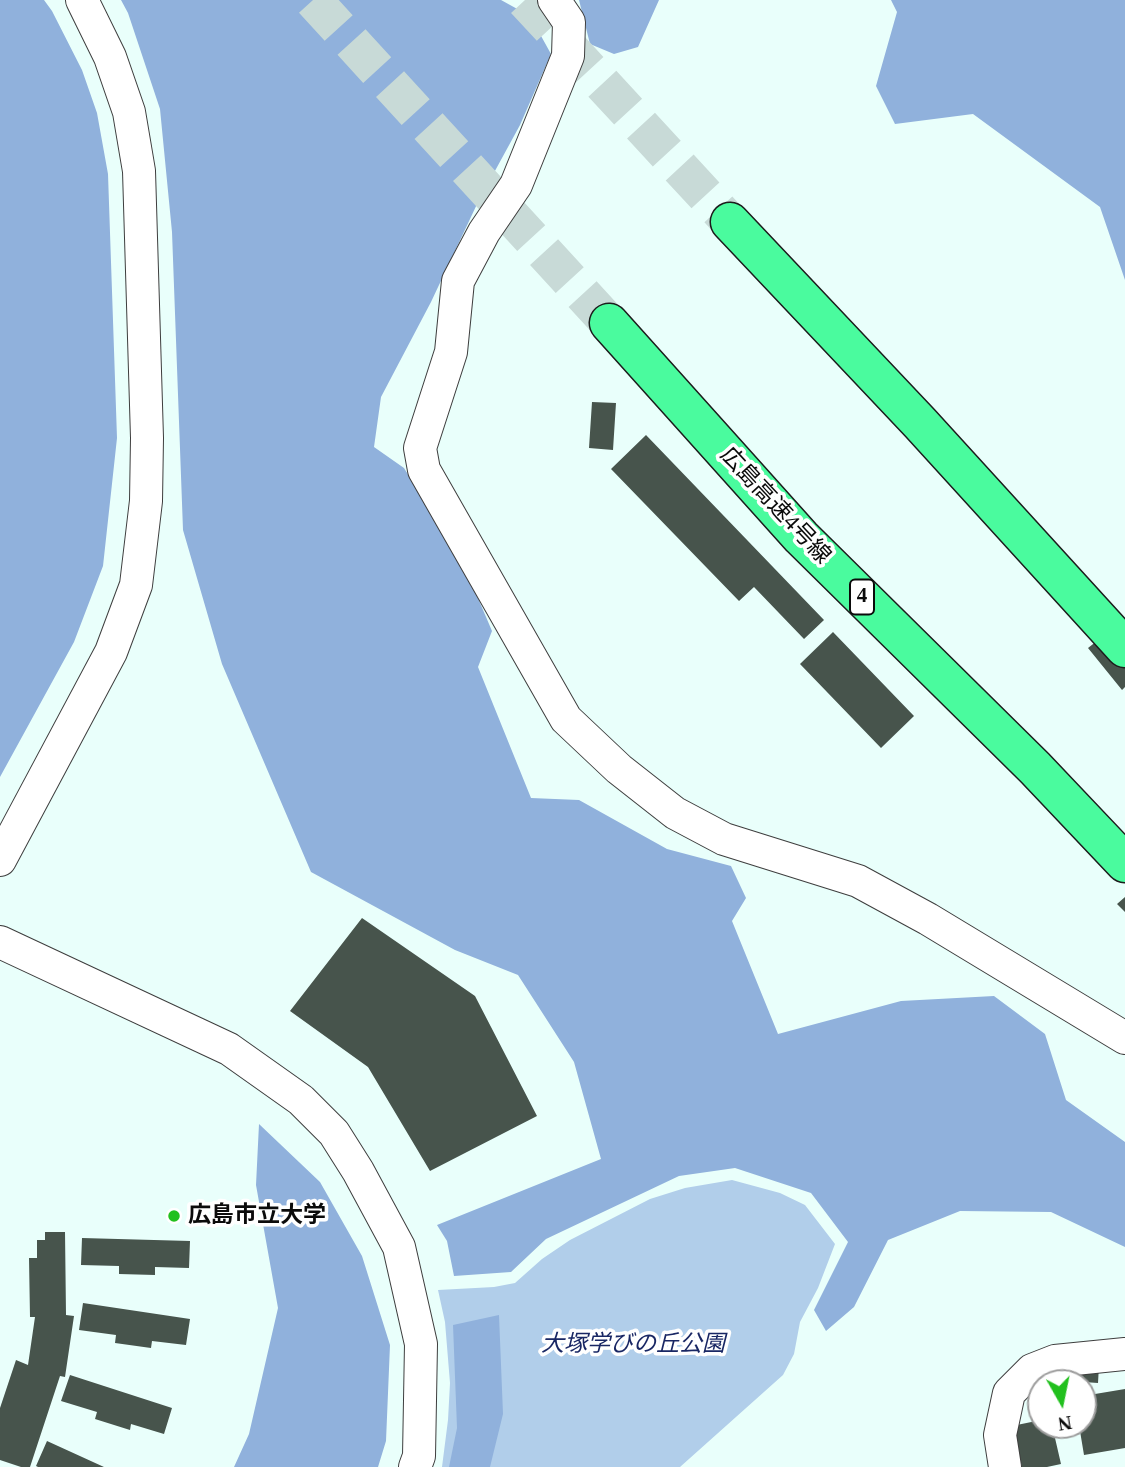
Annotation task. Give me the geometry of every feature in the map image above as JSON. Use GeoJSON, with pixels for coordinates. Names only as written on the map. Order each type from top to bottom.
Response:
{"type":"FeatureCollection","features":[{"type":"Feature","properties":{"kind":"highway"},"geometry":{"type":"LineString","coordinates":[[730,222],[920,423],[1125,648]]}},
{"type":"Feature","properties":{"kind":"highway","name":"広島高速4号線"},"geometry":{"type":"LineString","coordinates":[[608,323],[801,537],[1035,768],[1125,863]]}},
{"type":"Feature","properties":{"kind":"street"},"geometry":{"type":"LineString","coordinates":[[0,860],[111,652],[136,584],[146,500],[147,438],[139,171],[129,112],[110,57],[82,0]]}},
{"type":"Feature","properties":{"kind":"street"},"geometry":{"type":"LineString","coordinates":[[554,0],[569,22],[568,56],[516,185],[484,232],[458,281],[451,352],[420,448],[424,470],[566,719],[619,769],[675,813],[724,839],[858,881],[928,919],[1125,1038]]}},
{"type":"Feature","properties":{"kind":"street"},"geometry":{"type":"LineString","coordinates":[[0,942],[229,1049],[301,1100],[334,1133],[399,1247],[421,1344],[419,1456],[415,1467]]}},
{"type":"Feature","properties":{"kind":"street"},"geometry":{"type":"LineString","coordinates":[[1005,1467],[1000,1435],[1009,1393],[1032,1370],[1055,1361],[1125,1354]]}},
{"type":"Feature","properties":{"kind":"green space","name":"大塚学びの丘公園"},"geometry":{"type":"Polygon","coordinates":[[[732,1180],[780,1193],[805,1205],[835,1244],[818,1288],[800,1322],[794,1354],[783,1375],[680,1467],[442,1467],[450,1383],[445,1322],[438,1290],[515,1283],[542,1259],[570,1240],[650,1199],[685,1188],[732,1180]]]}},
{"type":"Feature","properties":{"kind":"shaded area"},"geometry":{"type":"Polygon","coordinates":[[[0,0],[44,0],[82,70],[97,113],[108,174],[117,438],[103,566],[74,642],[0,777],[0,0]]]}},
{"type":"Feature","properties":{"kind":"shaded area"},"geometry":{"type":"Polygon","coordinates":[[[121,0],[501,0],[530,16],[551,54],[520,125],[478,202],[431,302],[381,397],[374,447],[404,468],[463,563],[492,631],[478,667],[531,798],[579,800],[667,849],[731,866],[746,898],[732,921],[778,1034],[901,1001],[994,996],[1045,1034],[1066,1100],[1125,1142],[1125,1247],[1051,1212],[960,1211],[888,1240],[854,1307],[826,1331],[814,1310],[848,1242],[811,1193],[735,1168],[679,1176],[546,1239],[511,1272],[454,1276],[447,1241],[437,1225],[601,1159],[574,1062],[518,975],[455,950],[311,872],[222,664],[183,530],[172,232],[160,109],[128,13],[121,0]]]}},
{"type":"Feature","properties":{"kind":"shaded area"},"geometry":{"type":"Polygon","coordinates":[[[579,0],[659,0],[638,47],[614,54],[590,44],[579,0]]]}},
{"type":"Feature","properties":{"kind":"shaded area"},"geometry":{"type":"Polygon","coordinates":[[[891,0],[1125,0],[1125,280],[1100,207],[973,114],[895,124],[876,86],[897,12],[891,0]]]}},
{"type":"Feature","properties":{"kind":"shaded area"},"geometry":{"type":"Polygon","coordinates":[[[259,1124],[320,1182],[362,1256],[390,1345],[386,1441],[378,1467],[234,1467],[249,1434],[278,1308],[256,1185],[259,1124]]]}},
{"type":"Feature","properties":{"kind":"shaded area"},"geometry":{"type":"Polygon","coordinates":[[[499,1315],[503,1414],[490,1467],[449,1467],[457,1428],[453,1325],[499,1315]]]}},
{"type":"Feature","properties":{"kind":"building"},"geometry":{"type":"Polygon","coordinates":[[[592,402],[616,403],[613,450],[589,448],[592,402]]]}},
{"type":"Feature","properties":{"kind":"building"},"geometry":{"type":"Polygon","coordinates":[[[646,435],[824,620],[804,639],[754,587],[739,601],[611,469],[646,435]]]}},
{"type":"Feature","properties":{"kind":"building"},"geometry":{"type":"Polygon","coordinates":[[[1125,619],[1125,687],[1122,690],[1088,648],[1125,619]]]}},
{"type":"Feature","properties":{"kind":"building"},"geometry":{"type":"Polygon","coordinates":[[[833,632],[914,716],[881,748],[800,664],[833,632]]]}},
{"type":"Feature","properties":{"kind":"building"},"geometry":{"type":"Polygon","coordinates":[[[1125,897],[1125,912],[1117,904],[1125,897]]]}},
{"type":"Feature","properties":{"kind":"building"},"geometry":{"type":"Polygon","coordinates":[[[362,918],[475,996],[537,1116],[430,1171],[368,1067],[290,1011],[362,918]]]}},
{"type":"Feature","properties":{"kind":"building"},"geometry":{"type":"Polygon","coordinates":[[[45,1232],[65,1232],[66,1315],[74,1316],[65,1377],[60,1376],[30,1467],[21,1467],[0,1460],[0,1408],[16,1360],[28,1365],[35,1317],[30,1317],[29,1258],[37,1258],[37,1240],[45,1240],[45,1232]]]}},
{"type":"Feature","properties":{"kind":"building"},"geometry":{"type":"Polygon","coordinates":[[[82,1238],[190,1241],[189,1268],[155,1267],[155,1275],[119,1274],[119,1266],[81,1265],[82,1238]]]}},
{"type":"Feature","properties":{"kind":"building"},"geometry":{"type":"Polygon","coordinates":[[[83,1303],[190,1319],[186,1345],[152,1341],[151,1348],[115,1343],[116,1335],[79,1330],[83,1303]]]}},
{"type":"Feature","properties":{"kind":"building"},"geometry":{"type":"Polygon","coordinates":[[[1070,1363],[1099,1365],[1098,1383],[1097,1369],[1070,1369],[1070,1363]]]}},
{"type":"Feature","properties":{"kind":"building"},"geometry":{"type":"Polygon","coordinates":[[[70,1375],[172,1408],[164,1434],[131,1424],[130,1430],[95,1419],[97,1412],[61,1401],[70,1375]]]}},
{"type":"Feature","properties":{"kind":"building"},"geometry":{"type":"Polygon","coordinates":[[[1125,1389],[1125,1448],[1084,1455],[1081,1439],[1097,1439],[1097,1394],[1125,1389]]]}},
{"type":"Feature","properties":{"kind":"building"},"geometry":{"type":"Polygon","coordinates":[[[1027,1423],[1027,1439],[1055,1439],[1061,1464],[1022,1467],[1012,1426],[1027,1423]]]}},
{"type":"Feature","properties":{"kind":"building"},"geometry":{"type":"Polygon","coordinates":[[[47,1441],[104,1467],[38,1467],[36,1466],[47,1441]]]}},
{"type":"Feature","properties":{"kind":"tunnel"},"geometry":{"type":"LineString","coordinates":[[313,0],[609,323]]}},
{"type":"Feature","properties":{"kind":"tunnel"},"geometry":{"type":"LineString","coordinates":[[525,0],[730,222]]}},
{"type":"Feature","properties":{"kind":"place","name":"広島市立大学"},"geometry":{"type":"Point","coordinates":[174,1216]}}]}
